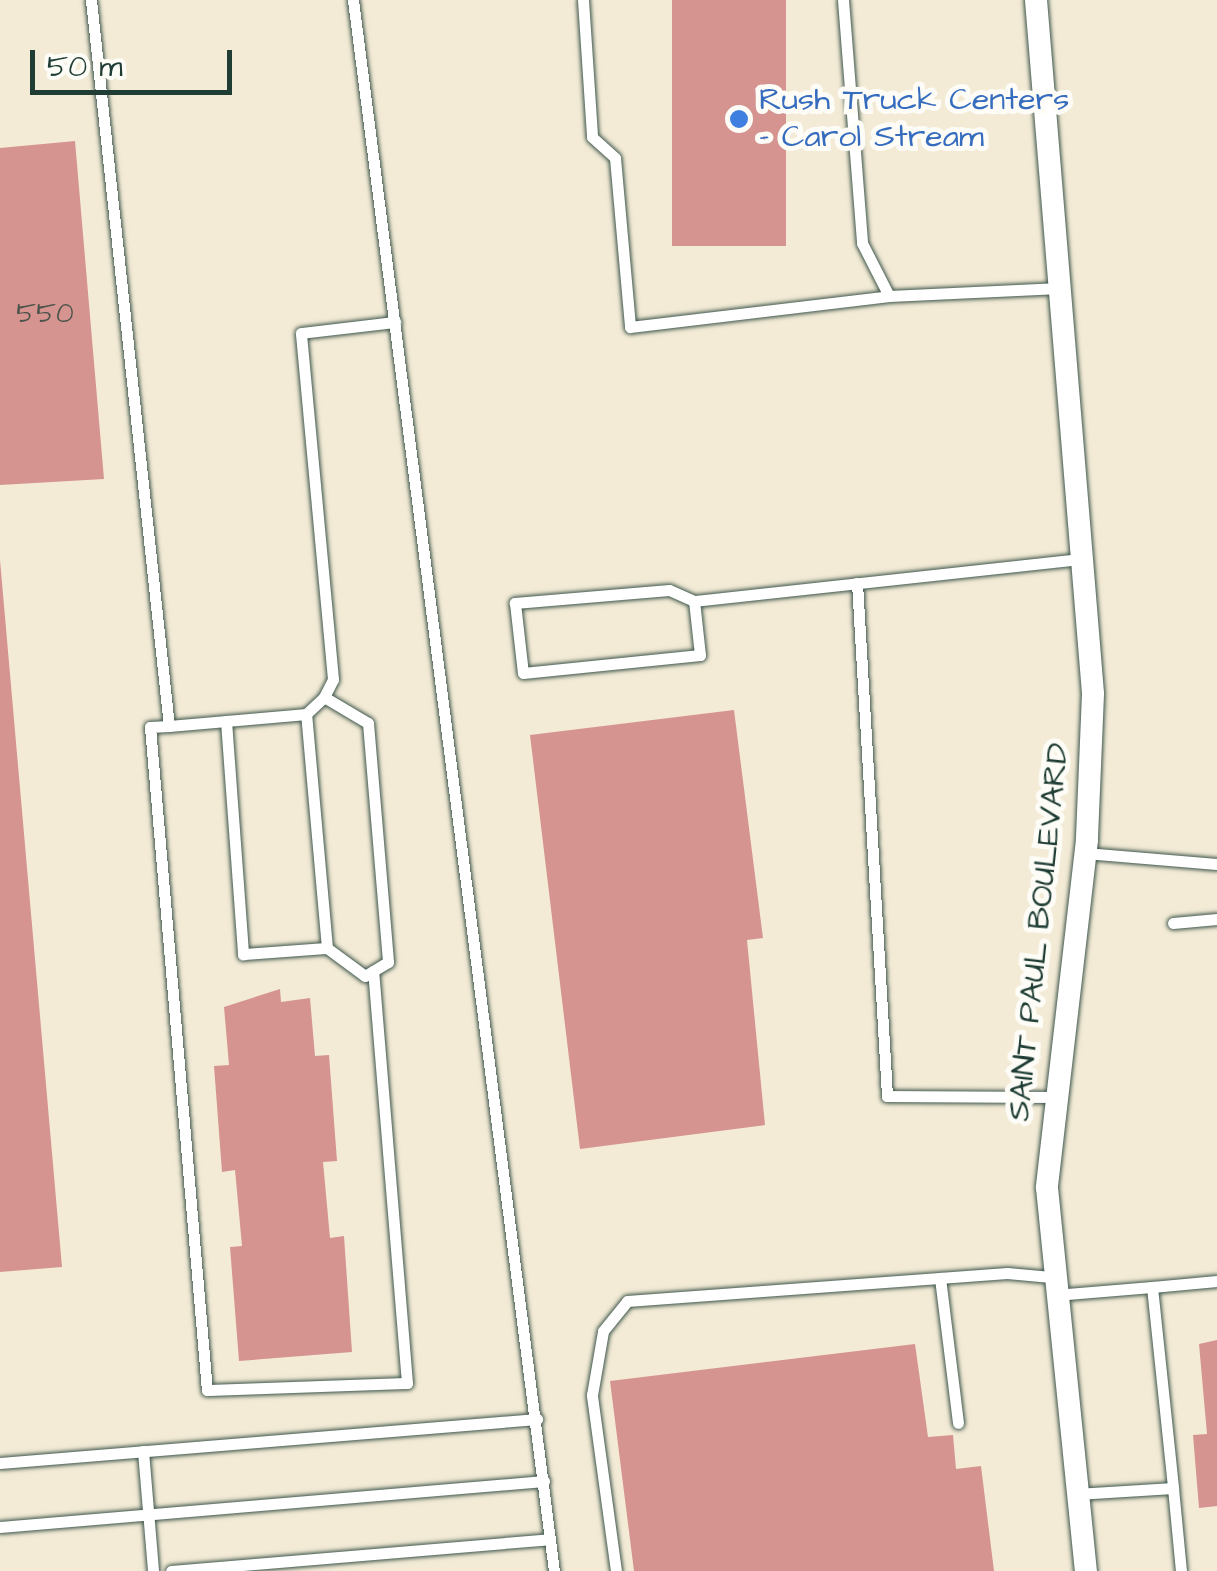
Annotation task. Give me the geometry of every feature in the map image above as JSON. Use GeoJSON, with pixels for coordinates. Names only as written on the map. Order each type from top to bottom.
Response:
{"type":"FeatureCollection","features":[{"type":"Feature","properties":{"kind":"street","name":"SAINT PAUL BOULEVARD"},"geometry":{"type":"LineString","coordinates":[[1036,0],[1093,694],[1085,853],[1051,1098],[1052,1286],[1086,1571]]}},
{"type":"Feature","properties":{"kind":"lane"},"geometry":{"type":"LineString","coordinates":[[91,0],[168,726]]}},
{"type":"Feature","properties":{"kind":"lane"},"geometry":{"type":"LineString","coordinates":[[353,0],[554,1571]]}},
{"type":"Feature","properties":{"kind":"lane"},"geometry":{"type":"LineString","coordinates":[[582,0],[592,137],[614,158],[630,327],[889,296],[1060,288]]}},
{"type":"Feature","properties":{"kind":"lane"},"geometry":{"type":"LineString","coordinates":[[843,0],[862,243],[889,296]]}},
{"type":"Feature","properties":{"kind":"lane"},"geometry":{"type":"LineString","coordinates":[[373,971],[407,1383],[207,1390],[150,727],[306,714],[324,697],[333,679],[301,332],[395,322]]}},
{"type":"Feature","properties":{"kind":"lane"},"geometry":{"type":"LineString","coordinates":[[694,602],[700,655],[523,674],[514,603],[668,590],[694,602],[1084,558]]}},
{"type":"Feature","properties":{"kind":"lane"},"geometry":{"type":"LineString","coordinates":[[858,584],[887,1096],[1051,1098]]}},
{"type":"Feature","properties":{"kind":"lane"},"geometry":{"type":"LineString","coordinates":[[306,714],[327,948],[345,969],[373,971],[388,962],[368,722],[324,697]]}},
{"type":"Feature","properties":{"kind":"lane"},"geometry":{"type":"LineString","coordinates":[[226,721],[243,954],[327,948]]}},
{"type":"Feature","properties":{"kind":"lane"},"geometry":{"type":"LineString","coordinates":[[1085,853],[1217,864]]}},
{"type":"Feature","properties":{"kind":"lane"},"geometry":{"type":"LineString","coordinates":[[1174,923],[1217,919]]}},
{"type":"Feature","properties":{"kind":"lane"},"geometry":{"type":"LineString","coordinates":[[940,1278],[958,1423]]}},
{"type":"Feature","properties":{"kind":"lane"},"geometry":{"type":"LineString","coordinates":[[616,1571],[592,1395],[603,1331],[627,1301],[940,1278],[1052,1286],[1152,1287],[1217,1281]]}},
{"type":"Feature","properties":{"kind":"lane"},"geometry":{"type":"LineString","coordinates":[[1152,1287],[1181,1571]]}},
{"type":"Feature","properties":{"kind":"lane"},"geometry":{"type":"LineString","coordinates":[[0,1463],[537,1419]]}},
{"type":"Feature","properties":{"kind":"lane"},"geometry":{"type":"LineString","coordinates":[[144,1452],[154,1571]]}},
{"type":"Feature","properties":{"kind":"lane"},"geometry":{"type":"LineString","coordinates":[[0,1527],[544,1481]]}},
{"type":"Feature","properties":{"kind":"lane"},"geometry":{"type":"LineString","coordinates":[[1076,1494],[1172,1488]]}},
{"type":"Feature","properties":{"kind":"lane"},"geometry":{"type":"LineString","coordinates":[[171,1571],[550,1539]]}},
{"type":"Feature","properties":{"kind":"building","name":"Rush Truck Centers – Carol Stream"},"geometry":{"type":"Polygon","coordinates":[[[672,0],[786,0],[786,246],[672,246],[672,0]]]}},
{"type":"Feature","properties":{"kind":"building"},"geometry":{"type":"Polygon","coordinates":[[[75,141],[104,479],[0,485],[0,148],[75,141]]]}},
{"type":"Feature","properties":{"kind":"building"},"geometry":{"type":"Polygon","coordinates":[[[0,560],[62,1267],[0,1272],[0,560]]]}},
{"type":"Feature","properties":{"kind":"building"},"geometry":{"type":"Polygon","coordinates":[[[734,710],[763,938],[747,940],[765,1125],[580,1149],[530,735],[734,710]]]}},
{"type":"Feature","properties":{"kind":"building"},"geometry":{"type":"Polygon","coordinates":[[[280,989],[281,1002],[310,998],[315,1056],[329,1055],[337,1161],[323,1162],[330,1238],[344,1236],[352,1352],[239,1361],[230,1247],[242,1246],[235,1170],[222,1172],[214,1066],[229,1065],[224,1007],[280,989]]]}},
{"type":"Feature","properties":{"kind":"building"},"geometry":{"type":"Polygon","coordinates":[[[1217,1340],[1217,1506],[1199,1508],[1193,1435],[1207,1434],[1199,1344],[1217,1340]]]}},
{"type":"Feature","properties":{"kind":"building"},"geometry":{"type":"Polygon","coordinates":[[[915,1344],[928,1437],[953,1435],[956,1469],[981,1466],[994,1571],[634,1571],[610,1381],[915,1344]]]}},
{"type":"Feature","properties":{"kind":"place","name":"Rush Truck Centers – Carol Stream"},"geometry":{"type":"Point","coordinates":[739,119]}}]}
